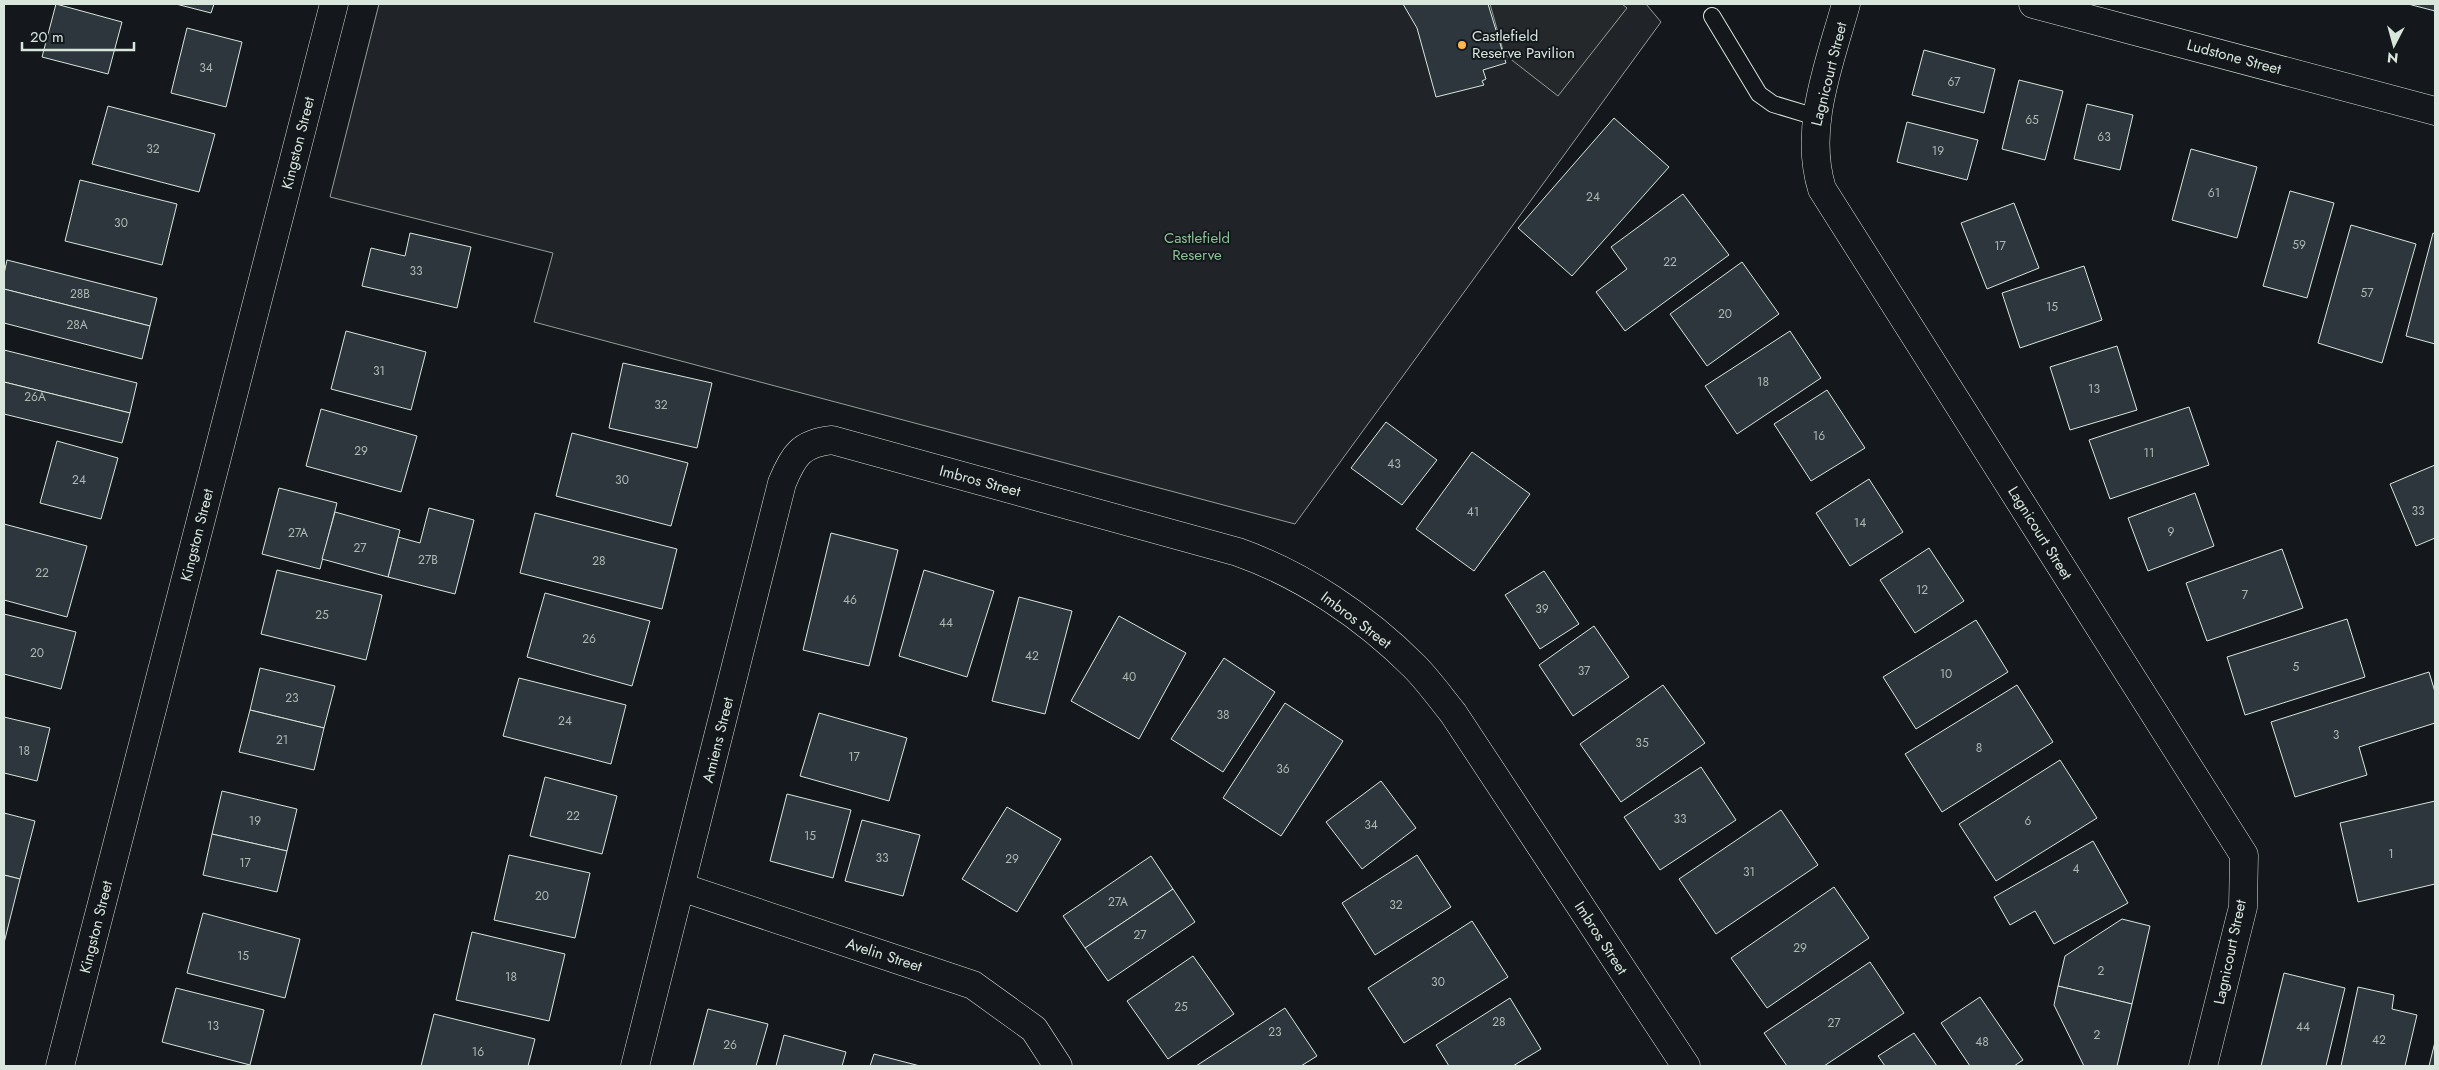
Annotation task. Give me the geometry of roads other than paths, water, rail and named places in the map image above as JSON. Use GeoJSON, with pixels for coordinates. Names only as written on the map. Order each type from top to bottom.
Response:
{"type":"FeatureCollection","features":[{"type":"Feature","properties":{"kind":"street","name":"Kingston Street"},"geometry":{"type":"LineString","coordinates":[[60,1066],[334,4]]}},
{"type":"Feature","properties":{"kind":"street","name":"Lagnicourt Street"},"geometry":{"type":"LineString","coordinates":[[1846,4],[1816,117],[1814,141],[1818,177],[1829,200],[2244,855],[2243,907],[2204,1066]]}},
{"type":"Feature","properties":{"kind":"street","name":"Ludstone Street"},"geometry":{"type":"LineString","coordinates":[[2033,4],[2435,111]]}},
{"type":"Feature","properties":{"kind":"street","name":"Amiens Street"},"geometry":{"type":"LineString","coordinates":[[635,1066],[782,483],[790,462],[803,448],[819,441],[832,440]]}},
{"type":"Feature","properties":{"kind":"street","name":"Imbros Street"},"geometry":{"type":"LineString","coordinates":[[832,440],[1238,552],[1267,562],[1305,582],[1370,628],[1414,666],[1453,713],[1686,1066]]}},
{"type":"Feature","properties":{"kind":"street","name":"Avelin Street"},"geometry":{"type":"LineString","coordinates":[[681,887],[973,985],[1034,1029],[1058,1066]]}},
{"type":"Feature","properties":{"kind":"lane"},"geometry":{"type":"LineString","coordinates":[[1712,16],[1759,94],[1773,104],[1816,117]]}},
{"type":"Feature","properties":{"kind":"place","name":"Castlefield Reserve Pavilion"},"geometry":{"type":"Point","coordinates":[1462,45]}},
{"type":"Feature","properties":{"kind":"park label","name":"Castlefield Reserve"},"geometry":{"type":"Point","coordinates":[1197,246]}}]}
